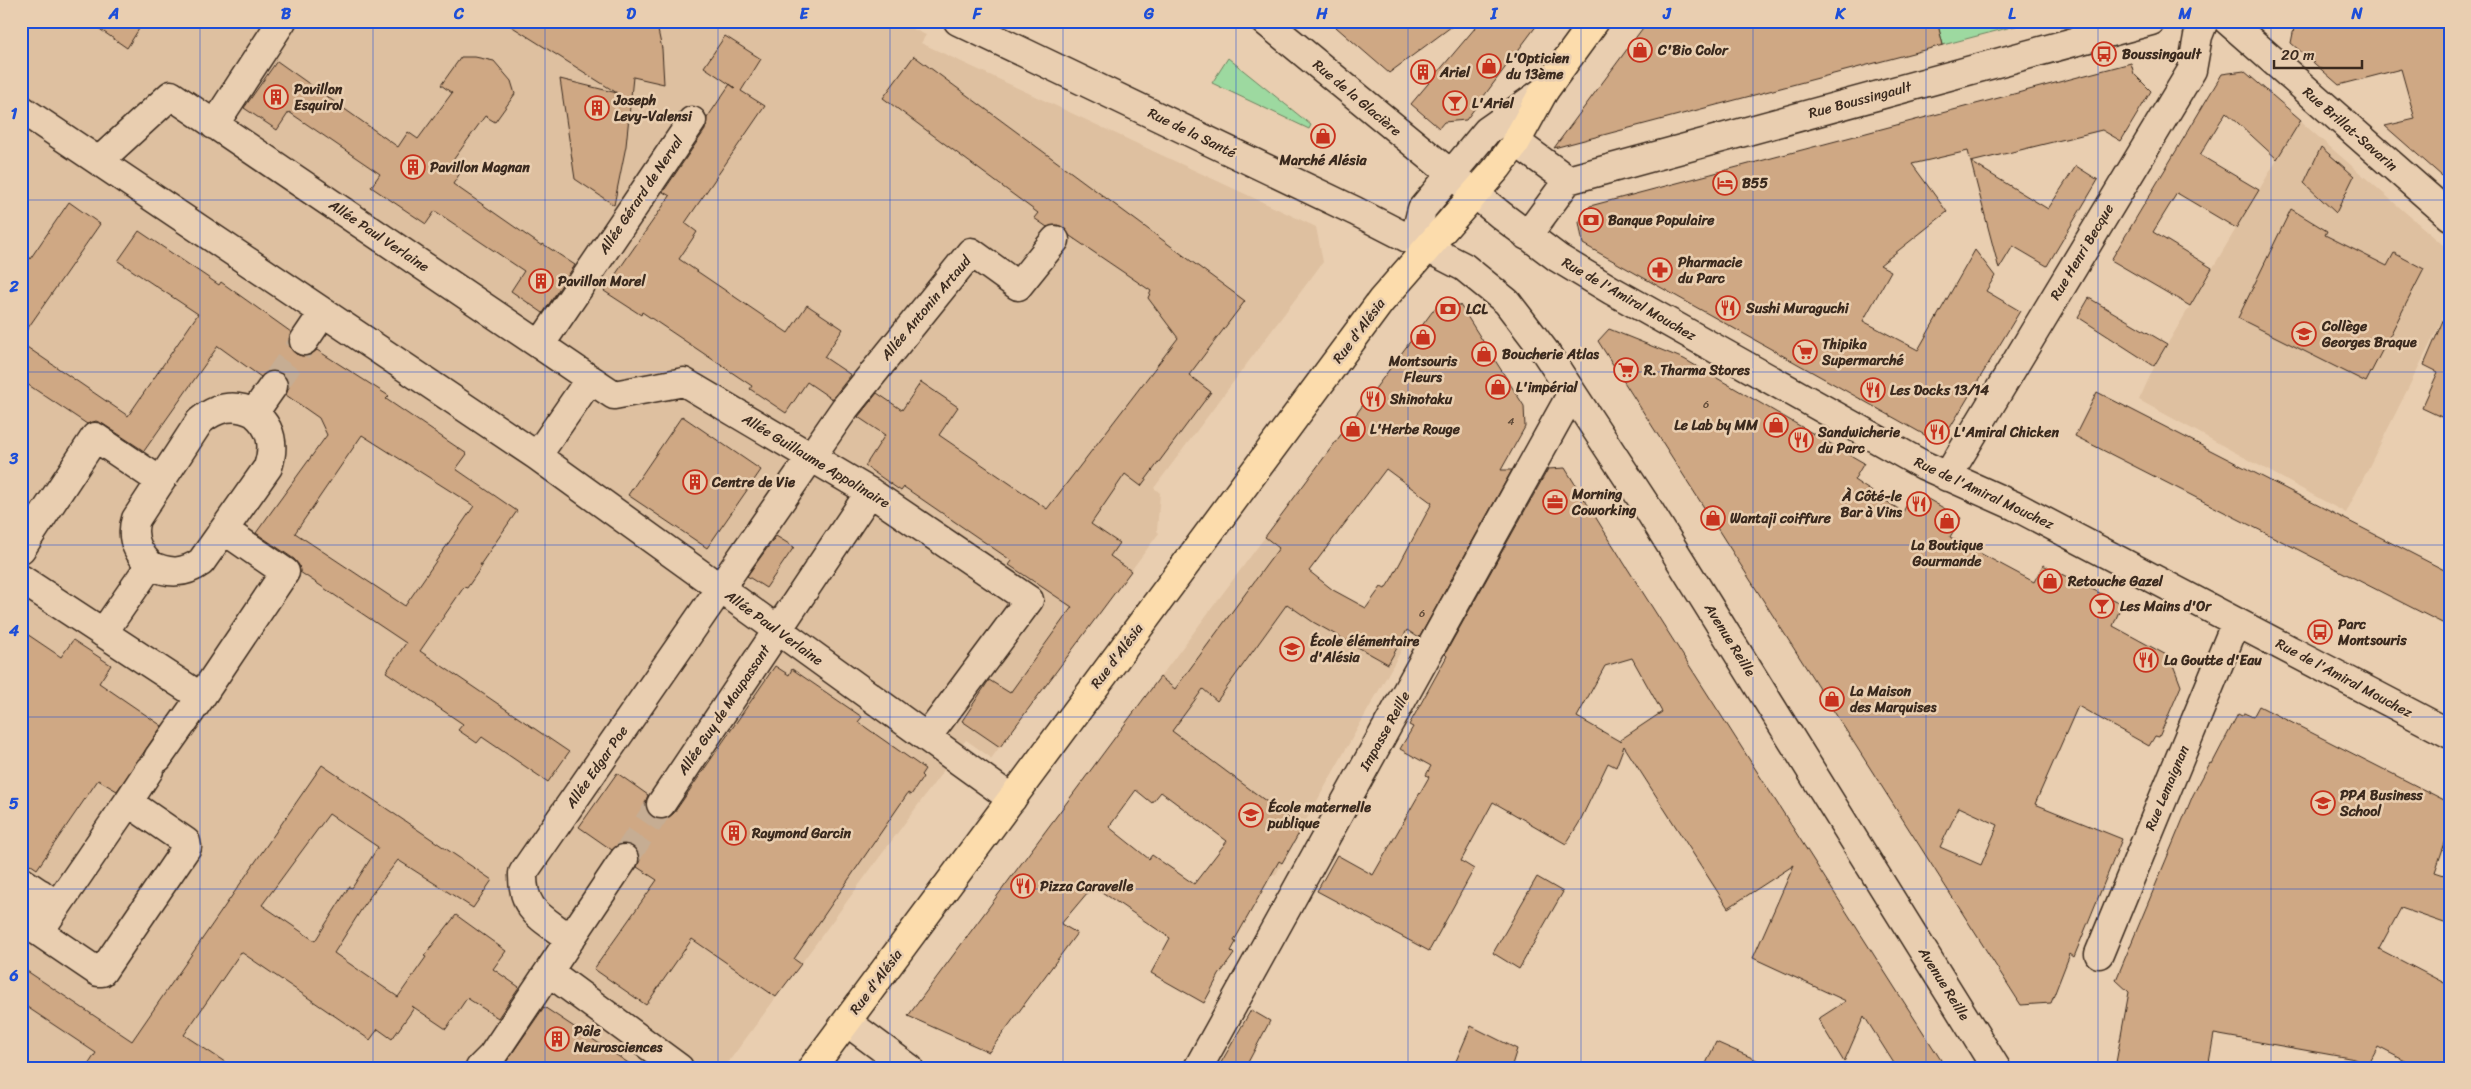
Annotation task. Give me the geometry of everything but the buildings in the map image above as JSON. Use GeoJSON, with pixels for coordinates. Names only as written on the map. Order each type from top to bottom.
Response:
{"type":"FeatureCollection","features":[{"type":"Feature","properties":{"kind":"main road","name":"Rue d'Alésia"},"geometry":{"type":"LineString","coordinates":[[812,1068],[1380,301],[1498,167],[1516,142],[1544,91],[1595,21]]}},
{"type":"Feature","properties":{"kind":"street"},"geometry":{"type":"LineString","coordinates":[[214,125],[282,21]]}},
{"type":"Feature","properties":{"kind":"street","name":"Rue de la Santé"},"geometry":{"type":"LineString","coordinates":[[958,21],[1346,207],[1426,248]]}},
{"type":"Feature","properties":{"kind":"street","name":"Rue de la Glacière"},"geometry":{"type":"LineString","coordinates":[[1265,21],[1474,193]]}},
{"type":"Feature","properties":{"kind":"street","name":"Rue Boussingault"},"geometry":{"type":"LineString","coordinates":[[1568,180],[2151,21]]}},
{"type":"Feature","properties":{"kind":"street","name":"Rue Henri Becque"},"geometry":{"type":"LineString","coordinates":[[1947,477],[2192,70],[2198,36],[2204,21]]}},
{"type":"Feature","properties":{"kind":"street","name":"Rue Brillat-Savarin"},"geometry":{"type":"LineString","coordinates":[[2228,21],[2450,216]]}},
{"type":"Feature","properties":{"kind":"street"},"geometry":{"type":"LineString","coordinates":[[1426,248],[1417,229],[1422,209],[1449,174],[1487,131],[1544,91]]}},
{"type":"Feature","properties":{"kind":"street","name":"Allée Paul Verlaine"},"geometry":{"type":"LineString","coordinates":[[99,160],[171,95],[590,379]]}},
{"type":"Feature","properties":{"kind":"street","name":"Allée Paul Verlaine"},"geometry":{"type":"LineString","coordinates":[[21,109],[536,456],[1012,799]]}},
{"type":"Feature","properties":{"kind":"street","name":"Allée Gérard de Nerval"},"geometry":{"type":"LineString","coordinates":[[540,345],[692,121]]}},
{"type":"Feature","properties":{"kind":"street"},"geometry":{"type":"LineString","coordinates":[[1516,142],[1568,180],[1527,236]]}},
{"type":"Feature","properties":{"kind":"street","name":"Rue de l'Amiral Mouchez"},"geometry":{"type":"LineString","coordinates":[[1474,193],[1527,236],[1558,258],[1611,290],[1947,477],[2015,506],[2450,734]]}},
{"type":"Feature","properties":{"kind":"street","name":"Allée Antonin Artaud"},"geometry":{"type":"LineString","coordinates":[[812,456],[873,372],[971,252],[1018,286],[1055,240]]}},
{"type":"Feature","properties":{"kind":"street","name":"Avenue Reille"},"geometry":{"type":"LineString","coordinates":[[1426,248],[1464,267],[1507,302],[1546,353],[1647,507],[1996,1068]]}},
{"type":"Feature","properties":{"kind":"street"},"geometry":{"type":"LineString","coordinates":[[304,341],[323,313]]}},
{"type":"Feature","properties":{"kind":"street"},"geometry":{"type":"LineString","coordinates":[[536,456],[590,379]]}},
{"type":"Feature","properties":{"kind":"street","name":"Allée Guillaume Appolinaire"},"geometry":{"type":"LineString","coordinates":[[590,379],[614,395],[684,382],[870,492],[1029,600],[927,738]]}},
{"type":"Feature","properties":{"kind":"street"},"geometry":{"type":"LineString","coordinates":[[254,414],[273,386]]}},
{"type":"Feature","properties":{"kind":"street","name":"Impasse Reille"},"geometry":{"type":"LineString","coordinates":[[1198,1068],[1572,393]]}},
{"type":"Feature","properties":{"kind":"street"},"geometry":{"type":"LineString","coordinates":[[229,407],[238,407],[262,420],[271,438],[271,457],[268,467],[201,562],[193,568],[171,572],[150,565],[137,549],[134,525],[136,518],[160,481],[200,421],[209,414],[229,407]]}},
{"type":"Feature","properties":{"kind":"street"},"geometry":{"type":"LineString","coordinates":[[21,549],[95,437],[160,481]]}},
{"type":"Feature","properties":{"kind":"street","name":"Allée Edgar Poe"},"geometry":{"type":"LineString","coordinates":[[570,939],[529,907],[523,890],[523,873],[812,456]]}},
{"type":"Feature","properties":{"kind":"street","name":"Allée Guy de Maupassant"},"geometry":{"type":"LineString","coordinates":[[661,804],[870,492]]}},
{"type":"Feature","properties":{"kind":"street"},"geometry":{"type":"LineString","coordinates":[[21,919],[39,893],[128,802],[285,572],[224,530]]}},
{"type":"Feature","properties":{"kind":"street"},"geometry":{"type":"LineString","coordinates":[[103,633],[150,565]]}},
{"type":"Feature","properties":{"kind":"street"},"geometry":{"type":"LineString","coordinates":[[21,579],[201,697]]}},
{"type":"Feature","properties":{"kind":"street","name":"Rue Lemaignan"},"geometry":{"type":"LineString","coordinates":[[2099,954],[2236,622]]}},
{"type":"Feature","properties":{"kind":"street"},"geometry":{"type":"LineString","coordinates":[[39,893],[39,932],[98,972],[102,972],[187,847],[186,842],[128,802]]}},
{"type":"Feature","properties":{"kind":"street"},"geometry":{"type":"LineString","coordinates":[[480,1068],[492,1056],[624,858]]}},
{"type":"Feature","properties":{"kind":"street"},"geometry":{"type":"LineString","coordinates":[[548,972],[678,1068]]}},
{"type":"Feature","properties":{"kind":"street"},"geometry":{"type":"LineString","coordinates":[[846,1022],[909,1068]]}},
{"type":"Feature","properties":{"kind":"shaded area"},"geometry":{"type":"Polygon","coordinates":[[[21,21],[896,21],[926,35],[921,43],[1316,227],[1323,262],[1154,488],[1160,493],[1157,531],[1159,533],[990,760],[990,757],[966,740],[724,1068],[21,1068],[21,21]]]}},
{"type":"Feature","properties":{"kind":"shaded area","name":"Collège Georges Braque"},"geometry":{"type":"Polygon","coordinates":[[[2300,121],[2450,251],[2450,304],[2346,513],[2139,400],[2155,365],[2300,121]]]}},
{"type":"Feature","properties":{"kind":"shaded area"},"geometry":{"type":"Polygon","coordinates":[[[1265,537],[1332,589],[1411,633],[1275,876],[1105,751],[1265,537]]]}},
{"type":"Feature","properties":{"kind":"green space"},"geometry":{"type":"Polygon","coordinates":[[[1937,21],[2034,21],[1943,45],[1937,21]]]}},
{"type":"Feature","properties":{"kind":"green space"},"geometry":{"type":"Polygon","coordinates":[[[1228,58],[1311,125],[1309,129],[1212,83],[1228,58]]]}},
{"type":"Feature","properties":{"kind":"tunnel"},"geometry":{"type":"LineString","coordinates":[[273,386],[304,341]]}},
{"type":"Feature","properties":{"kind":"tunnel"},"geometry":{"type":"LineString","coordinates":[[624,859],[661,804]]}},
{"type":"Feature","properties":{"kind":"place","name":"C'Bio Color"},"geometry":{"type":"Point","coordinates":[1640,50]}},
{"type":"Feature","properties":{"kind":"place","name":"Boussingault"},"geometry":{"type":"Point","coordinates":[2104,54]}},
{"type":"Feature","properties":{"kind":"place","name":"L'Opticien du 13ème"},"geometry":{"type":"Point","coordinates":[1489,66]}},
{"type":"Feature","properties":{"kind":"place","name":"Ariel"},"geometry":{"type":"Point","coordinates":[1423,72]}},
{"type":"Feature","properties":{"kind":"place","name":"Pavillon Esquirol"},"geometry":{"type":"Point","coordinates":[276,97]}},
{"type":"Feature","properties":{"kind":"place","name":"L'Ariel"},"geometry":{"type":"Point","coordinates":[1455,103]}},
{"type":"Feature","properties":{"kind":"place","name":"Joseph Levy-Valensi"},"geometry":{"type":"Point","coordinates":[597,108]}},
{"type":"Feature","properties":{"kind":"place","name":"Marché Alésia"},"geometry":{"type":"Point","coordinates":[1323,136]}},
{"type":"Feature","properties":{"kind":"place","name":"Pavillon Magnan"},"geometry":{"type":"Point","coordinates":[413,167]}},
{"type":"Feature","properties":{"kind":"place","name":"B55"},"geometry":{"type":"Point","coordinates":[1725,183]}},
{"type":"Feature","properties":{"kind":"place","name":"Banque Populaire"},"geometry":{"type":"Point","coordinates":[1591,220]}},
{"type":"Feature","properties":{"kind":"place","name":"Pharmacie du Parc"},"geometry":{"type":"Point","coordinates":[1660,270]}},
{"type":"Feature","properties":{"kind":"place","name":"Pavillon Morel"},"geometry":{"type":"Point","coordinates":[541,281]}},
{"type":"Feature","properties":{"kind":"place","name":"Sushi Muraguchi"},"geometry":{"type":"Point","coordinates":[1728,308]}},
{"type":"Feature","properties":{"kind":"place","name":"LCL"},"geometry":{"type":"Point","coordinates":[1448,309]}},
{"type":"Feature","properties":{"kind":"place","name":"Collège Georges Braque"},"geometry":{"type":"Point","coordinates":[2304,334]}},
{"type":"Feature","properties":{"kind":"place","name":"Montsouris Fleurs"},"geometry":{"type":"Point","coordinates":[1423,337]}},
{"type":"Feature","properties":{"kind":"place","name":"Thipika Supermarché"},"geometry":{"type":"Point","coordinates":[1805,352]}},
{"type":"Feature","properties":{"kind":"place","name":"Boucherie Atlas"},"geometry":{"type":"Point","coordinates":[1484,354]}},
{"type":"Feature","properties":{"kind":"place","name":"R. Tharma Stores"},"geometry":{"type":"Point","coordinates":[1626,370]}},
{"type":"Feature","properties":{"kind":"place","name":"L'impérial"},"geometry":{"type":"Point","coordinates":[1498,387]}},
{"type":"Feature","properties":{"kind":"place","name":"Les Docks 13/14"},"geometry":{"type":"Point","coordinates":[1873,390]}},
{"type":"Feature","properties":{"kind":"place","name":"Shinotaku"},"geometry":{"type":"Point","coordinates":[1373,399]}},
{"type":"Feature","properties":{"kind":"place","name":"Le Lab by MM"},"geometry":{"type":"Point","coordinates":[1776,425]}},
{"type":"Feature","properties":{"kind":"place","name":"L'Herbe Rouge"},"geometry":{"type":"Point","coordinates":[1353,429]}},
{"type":"Feature","properties":{"kind":"place","name":"L'Amiral Chicken"},"geometry":{"type":"Point","coordinates":[1937,432]}},
{"type":"Feature","properties":{"kind":"place","name":"Sandwicherie du Parc"},"geometry":{"type":"Point","coordinates":[1801,440]}},
{"type":"Feature","properties":{"kind":"place","name":"Centre de Vie"},"geometry":{"type":"Point","coordinates":[695,482]}},
{"type":"Feature","properties":{"kind":"place","name":"Morning Coworking"},"geometry":{"type":"Point","coordinates":[1555,502]}},
{"type":"Feature","properties":{"kind":"place","name":"À Côté-le Bar à Vins"},"geometry":{"type":"Point","coordinates":[1919,504]}},
{"type":"Feature","properties":{"kind":"place","name":"Wantaji coiffure"},"geometry":{"type":"Point","coordinates":[1713,518]}},
{"type":"Feature","properties":{"kind":"place","name":"La Boutique Gourmande"},"geometry":{"type":"Point","coordinates":[1947,521]}},
{"type":"Feature","properties":{"kind":"place","name":"Retouche Gazel"},"geometry":{"type":"Point","coordinates":[2050,581]}},
{"type":"Feature","properties":{"kind":"place","name":"Les Mains d'Or"},"geometry":{"type":"Point","coordinates":[2102,606]}},
{"type":"Feature","properties":{"kind":"place","name":"Parc Montsouris"},"geometry":{"type":"Point","coordinates":[2320,632]}},
{"type":"Feature","properties":{"kind":"place","name":"École élémentaire d'Alésia"},"geometry":{"type":"Point","coordinates":[1292,649]}},
{"type":"Feature","properties":{"kind":"place","name":"La Goutte d'Eau"},"geometry":{"type":"Point","coordinates":[2146,660]}},
{"type":"Feature","properties":{"kind":"place","name":"La Maison des Marquises"},"geometry":{"type":"Point","coordinates":[1832,699]}},
{"type":"Feature","properties":{"kind":"place","name":"PPA Business School"},"geometry":{"type":"Point","coordinates":[2323,803]}},
{"type":"Feature","properties":{"kind":"place","name":"École maternelle publique"},"geometry":{"type":"Point","coordinates":[1251,815]}},
{"type":"Feature","properties":{"kind":"place","name":"Raymond Garcin"},"geometry":{"type":"Point","coordinates":[734,833]}},
{"type":"Feature","properties":{"kind":"place","name":"Pizza Caravelle"},"geometry":{"type":"Point","coordinates":[1023,886]}},
{"type":"Feature","properties":{"kind":"place","name":"Pôle Neurosciences"},"geometry":{"type":"Point","coordinates":[557,1039]}}]}
